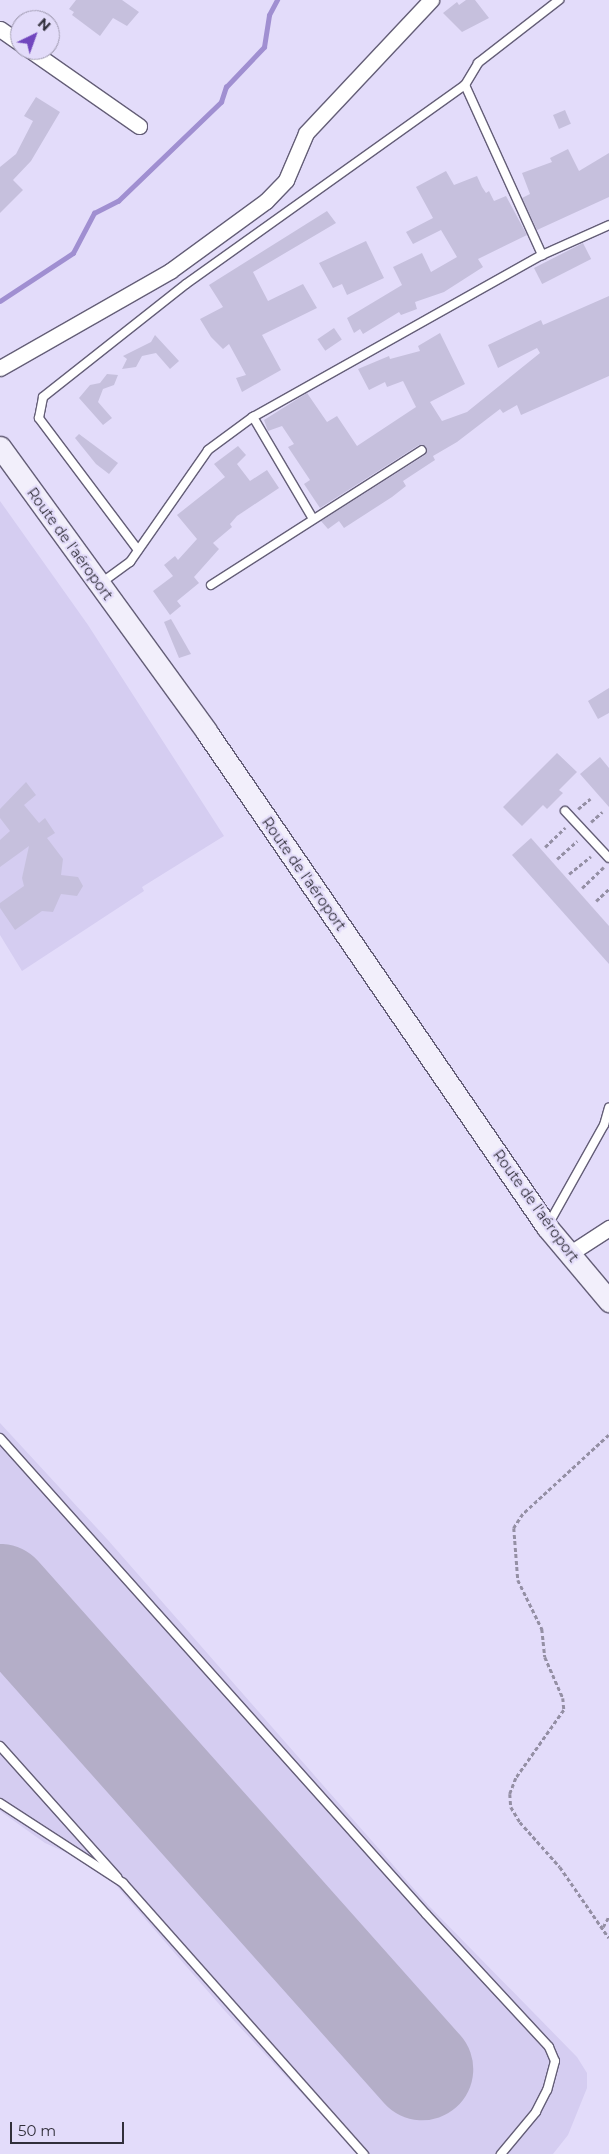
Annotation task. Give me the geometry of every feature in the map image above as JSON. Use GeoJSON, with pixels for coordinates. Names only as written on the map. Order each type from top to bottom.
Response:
{"type":"FeatureCollection","features":[{"type":"Feature","properties":{"kind":"street"},"geometry":{"type":"LineString","coordinates":[[0,368],[170,271],[266,201],[286,180],[306,133],[432,0]]}},
{"type":"Feature","properties":{"kind":"street"},"geometry":{"type":"LineString","coordinates":[[44,60],[139,126]]}},
{"type":"Feature","properties":{"kind":"street","name":"Route de l'aéroport"},"geometry":{"type":"LineString","coordinates":[[0,447],[98,585],[144,642],[547,1227],[609,1301]]}},
{"type":"Feature","properties":{"kind":"street"},"geometry":{"type":"LineString","coordinates":[[569,1254],[609,1228]]}},
{"type":"Feature","properties":{"kind":"lane"},"geometry":{"type":"LineString","coordinates":[[138,550],[39,418],[43,397],[186,284],[465,85],[478,62],[559,0]]}},
{"type":"Feature","properties":{"kind":"lane"},"geometry":{"type":"LineString","coordinates":[[465,85],[542,254]]}},
{"type":"Feature","properties":{"kind":"lane"},"geometry":{"type":"LineString","coordinates":[[98,585],[130,562],[208,450],[253,418],[542,254],[609,225]]}},
{"type":"Feature","properties":{"kind":"lane"},"geometry":{"type":"LineString","coordinates":[[253,418],[313,519]]}},
{"type":"Feature","properties":{"kind":"lane"},"geometry":{"type":"LineString","coordinates":[[211,584],[422,450]]}},
{"type":"Feature","properties":{"kind":"lane"},"geometry":{"type":"LineString","coordinates":[[569,816],[609,858]]}},
{"type":"Feature","properties":{"kind":"lane"},"geometry":{"type":"LineString","coordinates":[[547,1227],[604,1125],[609,1108]]}},
{"type":"Feature","properties":{"kind":"lane"},"geometry":{"type":"LineString","coordinates":[[0,1438],[426,1914],[549,2047],[555,2061],[547,2090],[536,2112],[500,2154]]}},
{"type":"Feature","properties":{"kind":"lane"},"geometry":{"type":"LineString","coordinates":[[0,1746],[364,2154]]}},
{"type":"Feature","properties":{"kind":"lane"},"geometry":{"type":"LineString","coordinates":[[0,1803],[123,1883]]}},
{"type":"Feature","properties":{"kind":"path"},"geometry":{"type":"LineString","coordinates":[[545,846],[569,816],[590,799]]}},
{"type":"Feature","properties":{"kind":"path"},"geometry":{"type":"LineString","coordinates":[[557,859],[602,812]]}},
{"type":"Feature","properties":{"kind":"path"},"geometry":{"type":"LineString","coordinates":[[569,874],[600,848]]}},
{"type":"Feature","properties":{"kind":"path"},"geometry":{"type":"LineString","coordinates":[[582,888],[609,863]]}},
{"type":"Feature","properties":{"kind":"path"},"geometry":{"type":"LineString","coordinates":[[596,901],[609,889]]}},
{"type":"Feature","properties":{"kind":"path"},"geometry":{"type":"LineString","coordinates":[[609,1435],[523,1514],[513,1533],[516,1543],[518,1580],[542,1629],[545,1656],[563,1698],[564,1710],[516,1778],[510,1794],[511,1807],[602,1926],[609,1938]]}},
{"type":"Feature","properties":{"kind":"path"},"geometry":{"type":"LineString","coordinates":[[602,1926],[609,1916]]}},
{"type":"Feature","properties":{"kind":"shaded area"},"geometry":{"type":"Polygon","coordinates":[[[0,501],[88,625],[224,836],[142,887],[144,891],[22,971],[0,935],[0,501]]]}},
{"type":"Feature","properties":{"kind":"shaded area"},"geometry":{"type":"Polygon","coordinates":[[[0,1423],[107,1539],[429,1906],[577,2057],[587,2073],[587,2088],[568,2135],[553,2154],[358,2154],[225,2011],[114,1883],[72,1855],[45,1843],[0,1811],[0,1423]]]}},
{"type":"Feature","properties":{"kind":"building"},"geometry":{"type":"Polygon","coordinates":[[[76,0],[122,0],[139,12],[127,26],[113,18],[100,36],[72,15],[74,12],[69,9],[76,0]]]}},
{"type":"Feature","properties":{"kind":"building"},"geometry":{"type":"Polygon","coordinates":[[[466,0],[475,0],[489,18],[462,32],[443,13],[457,2],[459,5],[466,0]]]}},
{"type":"Feature","properties":{"kind":"building"},"geometry":{"type":"Polygon","coordinates":[[[36,97],[60,112],[31,161],[13,180],[23,190],[0,213],[0,167],[16,154],[33,121],[24,116],[36,97]]]}},
{"type":"Feature","properties":{"kind":"building"},"geometry":{"type":"Polygon","coordinates":[[[565,110],[571,124],[559,129],[553,115],[565,110]]]}},
{"type":"Feature","properties":{"kind":"building"},"geometry":{"type":"Polygon","coordinates":[[[568,149],[579,171],[609,153],[609,197],[537,230],[522,198],[530,194],[522,173],[552,162],[550,158],[568,149]]]}},
{"type":"Feature","properties":{"kind":"building"},"geometry":{"type":"Polygon","coordinates":[[[446,171],[454,185],[477,176],[486,193],[489,191],[494,201],[506,196],[527,235],[478,259],[483,267],[444,292],[415,302],[417,309],[401,315],[399,312],[363,334],[360,329],[354,333],[347,318],[402,285],[393,267],[422,253],[431,272],[457,257],[441,230],[413,244],[406,232],[433,218],[416,187],[446,171]]]}},
{"type":"Feature","properties":{"kind":"building"},"geometry":{"type":"Polygon","coordinates":[[[327,211],[336,223],[253,272],[268,301],[303,284],[317,308],[262,335],[281,370],[242,392],[236,378],[246,375],[229,344],[223,349],[211,337],[200,319],[223,307],[209,285],[327,211]]]}},
{"type":"Feature","properties":{"kind":"building"},"geometry":{"type":"Polygon","coordinates":[[[366,241],[384,278],[347,295],[342,284],[333,288],[319,263],[366,241]]]}},
{"type":"Feature","properties":{"kind":"building"},"geometry":{"type":"Polygon","coordinates":[[[583,243],[591,259],[542,284],[534,268],[583,243]]]}},
{"type":"Feature","properties":{"kind":"building"},"geometry":{"type":"Polygon","coordinates":[[[609,296],[609,376],[521,415],[517,405],[503,413],[500,409],[457,442],[433,456],[435,460],[403,481],[406,486],[392,497],[344,528],[339,521],[328,529],[321,521],[425,455],[426,447],[419,445],[320,508],[304,484],[310,480],[288,447],[294,444],[282,426],[268,431],[264,420],[307,393],[327,422],[337,416],[357,446],[416,407],[403,381],[387,387],[385,382],[369,390],[358,369],[389,356],[390,359],[420,351],[418,346],[440,333],[465,384],[430,402],[442,421],[467,412],[540,353],[537,348],[498,368],[488,345],[541,320],[543,325],[609,296]]]}},
{"type":"Feature","properties":{"kind":"building"},"geometry":{"type":"Polygon","coordinates":[[[334,328],[342,340],[325,351],[317,339],[334,328]]]}},
{"type":"Feature","properties":{"kind":"building"},"geometry":{"type":"Polygon","coordinates":[[[155,335],[179,361],[170,369],[156,353],[142,356],[136,367],[122,369],[127,359],[123,356],[151,342],[155,335]]]}},
{"type":"Feature","properties":{"kind":"building"},"geometry":{"type":"Polygon","coordinates":[[[107,374],[118,375],[114,385],[103,389],[98,402],[112,418],[103,425],[79,398],[90,385],[100,383],[107,374]]]}},
{"type":"Feature","properties":{"kind":"building"},"geometry":{"type":"Polygon","coordinates":[[[79,434],[118,463],[109,474],[96,464],[75,438],[79,434]]]}},
{"type":"Feature","properties":{"kind":"building"},"geometry":{"type":"Polygon","coordinates":[[[238,446],[246,455],[237,464],[250,481],[267,470],[279,488],[237,516],[230,524],[232,527],[213,543],[219,549],[194,577],[199,583],[177,601],[181,606],[170,615],[153,591],[173,576],[164,565],[175,556],[178,560],[197,539],[177,515],[225,477],[214,464],[238,446]]]}},
{"type":"Feature","properties":{"kind":"building"},"geometry":{"type":"Polygon","coordinates":[[[171,619],[191,654],[179,658],[164,622],[171,619]]]}},
{"type":"Feature","properties":{"kind":"building"},"geometry":{"type":"Polygon","coordinates":[[[609,688],[609,713],[598,719],[588,701],[609,688]]]}},
{"type":"Feature","properties":{"kind":"building"},"geometry":{"type":"Polygon","coordinates":[[[557,753],[577,772],[559,790],[563,793],[547,809],[543,805],[522,826],[503,807],[557,753]]]}},
{"type":"Feature","properties":{"kind":"building"},"geometry":{"type":"Polygon","coordinates":[[[600,757],[609,768],[609,807],[580,774],[600,757]]]}},
{"type":"Feature","properties":{"kind":"building"},"geometry":{"type":"Polygon","coordinates":[[[26,782],[36,795],[24,805],[39,823],[45,818],[55,833],[47,838],[63,859],[61,875],[78,877],[83,886],[77,896],[61,894],[53,912],[42,911],[15,930],[0,908],[0,903],[24,886],[22,878],[29,846],[0,867],[0,840],[10,831],[0,818],[0,809],[26,782]]]}},
{"type":"Feature","properties":{"kind":"building"},"geometry":{"type":"Polygon","coordinates":[[[531,838],[609,926],[609,964],[512,855],[531,838]]]}},
{"type":"Feature","properties":{"kind":"waterway"},"geometry":{"type":"LineString","coordinates":[[0,301],[73,253],[94,213],[118,201],[221,102],[226,87],[264,47],[269,15],[277,0]]}},
{"type":"Feature","properties":{"kind":"runway"},"geometry":{"type":"LineString","coordinates":[[0,1595],[422,2069]]}}]}
